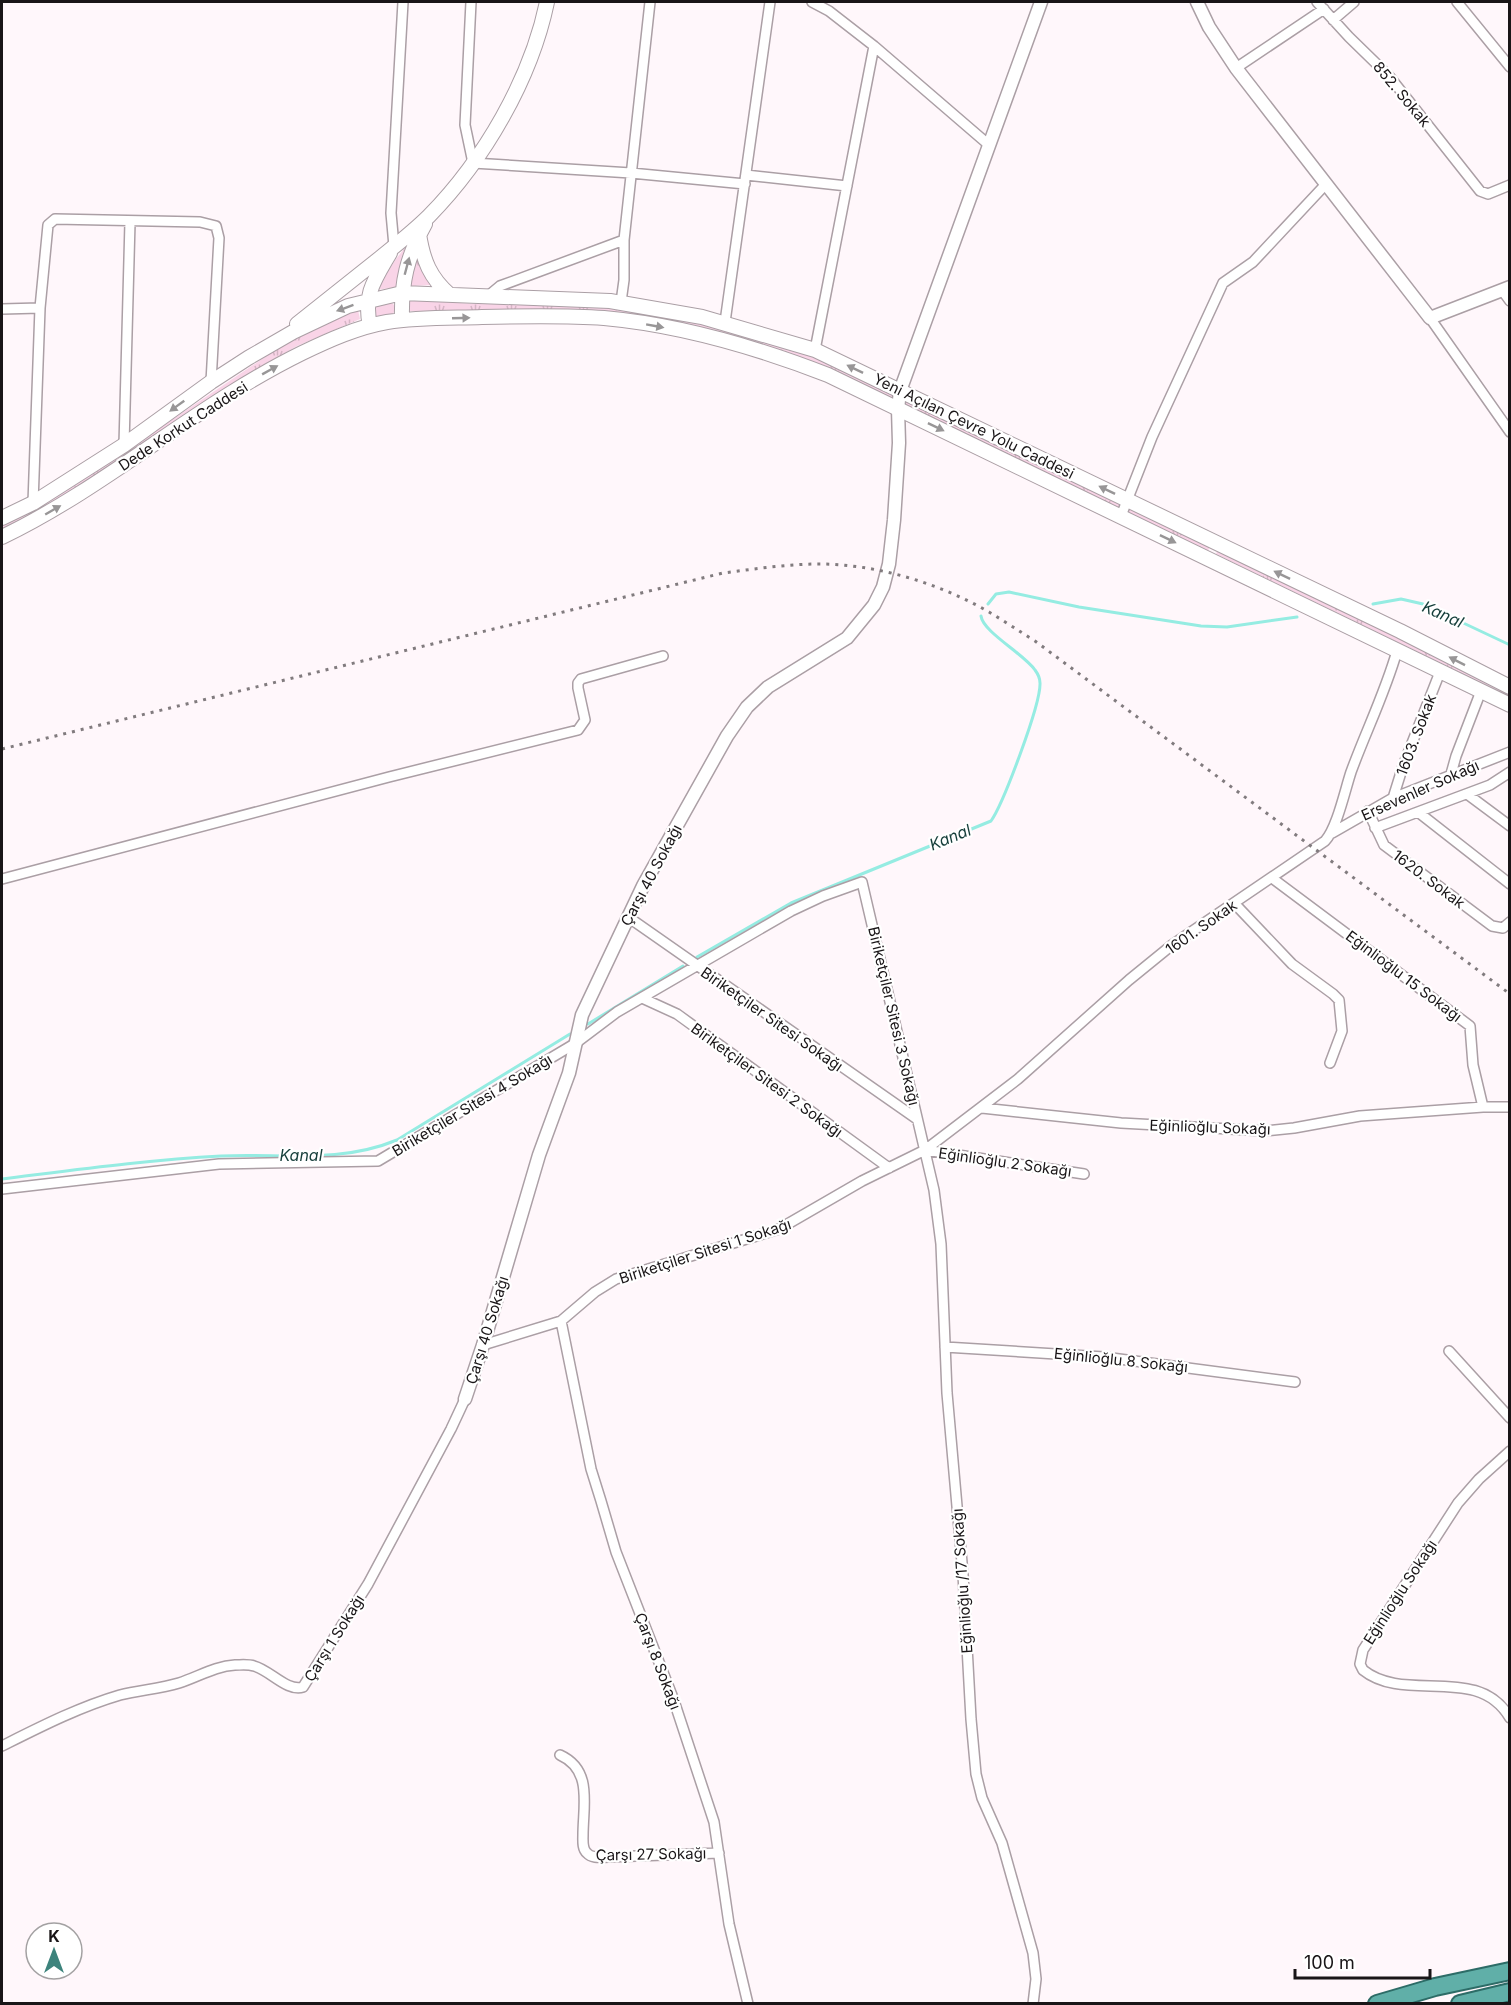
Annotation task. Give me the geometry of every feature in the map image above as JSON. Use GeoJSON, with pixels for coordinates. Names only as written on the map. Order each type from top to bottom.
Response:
{"type":"FeatureCollection","features":[{"type":"Feature","properties":{"kind":"highway"},"geometry":{"type":"LineString","coordinates":[[1377,2004],[1435,1987],[1509,1971]]}},
{"type":"Feature","properties":{"kind":"highway"},"geometry":{"type":"LineString","coordinates":[[1460,2004],[1509,1992]]}},
{"type":"Feature","properties":{"kind":"main road","name":"Dede Korkut Caddesi"},"geometry":{"type":"LineString","coordinates":[[2,537],[70,500],[254,380],[302,353],[352,331],[402,320],[405,272],[419,234],[429,217],[473,164],[495,128],[515,91],[538,35],[547,2]]}},
{"type":"Feature","properties":{"kind":"main road","name":"Dede Korkut Caddesi"},"geometry":{"type":"LineString","coordinates":[[272,344],[429,217]]}},
{"type":"Feature","properties":{"kind":"main road"},"geometry":{"type":"LineString","coordinates":[[419,234],[429,271],[450,295]]}},
{"type":"Feature","properties":{"kind":"main road","name":"Dede Korkut Caddesi"},"geometry":{"type":"LineString","coordinates":[[370,326],[367,301],[371,285],[394,246]]}},
{"type":"Feature","properties":{"kind":"main road","name":"Dede Korkut Caddesi"},"geometry":{"type":"LineString","coordinates":[[2,518],[33,503],[124,445],[211,382],[272,344],[332,313],[367,301],[402,294]]}},
{"type":"Feature","properties":{"kind":"main road","name":"Yeni Açılan Çevre Yolu Caddesi"},"geometry":{"type":"LineString","coordinates":[[402,294],[621,302],[667,309],[725,322],[815,350],[1400,631],[1509,687]]}},
{"type":"Feature","properties":{"kind":"main road","name":"Yeni Açılan Çevre Yolu Caddesi"},"geometry":{"type":"LineString","coordinates":[[402,320],[498,316],[580,317],[633,322],[685,331],[754,348],[828,375],[1509,705]]}},
{"type":"Feature","properties":{"kind":"street"},"geometry":{"type":"LineString","coordinates":[[394,246],[391,213],[403,2]]}},
{"type":"Feature","properties":{"kind":"street"},"geometry":{"type":"LineString","coordinates":[[471,2],[465,125],[473,164],[847,186]]}},
{"type":"Feature","properties":{"kind":"street"},"geometry":{"type":"LineString","coordinates":[[621,302],[624,280],[624,240],[650,2]]}},
{"type":"Feature","properties":{"kind":"street"},"geometry":{"type":"LineString","coordinates":[[725,322],[770,2]]}},
{"type":"Feature","properties":{"kind":"street"},"geometry":{"type":"LineString","coordinates":[[812,2],[829,11],[874,46],[989,145]]}},
{"type":"Feature","properties":{"kind":"street","name":"Çarşı 40 Sokağı"},"geometry":{"type":"LineString","coordinates":[[465,1399],[536,1165],[569,1073],[585,1008],[651,871],[727,736],[747,707],[768,687],[846,638],[874,605],[883,587],[891,548],[899,457],[900,391],[1041,2]]}},
{"type":"Feature","properties":{"kind":"street"},"geometry":{"type":"LineString","coordinates":[[1197,2],[1209,27],[1236,68],[1430,318],[1509,432]]}},
{"type":"Feature","properties":{"kind":"street","name":"852. Sokak"},"geometry":{"type":"LineString","coordinates":[[1317,2],[1332,20],[1389,76],[1480,191],[1488,194],[1509,185]]}},
{"type":"Feature","properties":{"kind":"street"},"geometry":{"type":"LineString","coordinates":[[1332,20],[1354,2]]}},
{"type":"Feature","properties":{"kind":"street"},"geometry":{"type":"LineString","coordinates":[[1457,2],[1509,66]]}},
{"type":"Feature","properties":{"kind":"street"},"geometry":{"type":"LineString","coordinates":[[1236,68],[1324,9]]}},
{"type":"Feature","properties":{"kind":"street"},"geometry":{"type":"LineString","coordinates":[[815,350],[874,46]]}},
{"type":"Feature","properties":{"kind":"street"},"geometry":{"type":"LineString","coordinates":[[1121,516],[1152,437],[1223,283],[1254,262],[1326,184]]}},
{"type":"Feature","properties":{"kind":"street"},"geometry":{"type":"LineString","coordinates":[[33,503],[40,308],[48,225],[55,219],[200,222],[216,226],[219,238],[211,382]]}},
{"type":"Feature","properties":{"kind":"street"},"geometry":{"type":"LineString","coordinates":[[124,445],[130,222]]}},
{"type":"Feature","properties":{"kind":"street"},"geometry":{"type":"LineString","coordinates":[[487,297],[500,286],[624,240]]}},
{"type":"Feature","properties":{"kind":"street"},"geometry":{"type":"LineString","coordinates":[[1430,318],[1505,288],[1509,302]]}},
{"type":"Feature","properties":{"kind":"street"},"geometry":{"type":"LineString","coordinates":[[2,309],[40,308]]}},
{"type":"Feature","properties":{"kind":"street"},"geometry":{"type":"LineString","coordinates":[[1332,833],[1347,784],[1385,690],[1397,651]]}},
{"type":"Feature","properties":{"kind":"street"},"geometry":{"type":"LineString","coordinates":[[2,879],[388,777],[578,730],[585,720],[578,688],[581,679],[663,656]]}},
{"type":"Feature","properties":{"kind":"street","name":"1603. Sokak"},"geometry":{"type":"LineString","coordinates":[[1393,798],[1403,766],[1440,672]]}},
{"type":"Feature","properties":{"kind":"street"},"geometry":{"type":"LineString","coordinates":[[1451,774],[1481,691]]}},
{"type":"Feature","properties":{"kind":"street","name":"Ersevenler Sokağı"},"geometry":{"type":"LineString","coordinates":[[1332,833],[1393,798],[1509,752]]}},
{"type":"Feature","properties":{"kind":"street"},"geometry":{"type":"LineString","coordinates":[[1375,828],[1490,785],[1509,772]]}},
{"type":"Feature","properties":{"kind":"street"},"geometry":{"type":"LineString","coordinates":[[1467,794],[1509,826]]}},
{"type":"Feature","properties":{"kind":"street","name":"1620. Sokak"},"geometry":{"type":"LineString","coordinates":[[1368,811],[1384,845],[1492,926],[1503,928],[1508,924]]}},
{"type":"Feature","properties":{"kind":"street"},"geometry":{"type":"LineString","coordinates":[[1418,812],[1509,884]]}},
{"type":"Feature","properties":{"kind":"street","name":"1601. Sokak"},"geometry":{"type":"LineString","coordinates":[[925,1150],[1039,1062],[1148,964],[1186,935],[1315,850],[1332,833]]}},
{"type":"Feature","properties":{"kind":"street","name":"Eğinlioğlu 15 Sokağı"},"geometry":{"type":"LineString","coordinates":[[1272,878],[1470,1026],[1473,1065],[1483,1107]]}},
{"type":"Feature","properties":{"kind":"street","name":"Biriketçiler Sitesi 4 Sokağı"},"geometry":{"type":"LineString","coordinates":[[2,1189],[219,1164],[378,1161],[576,1042],[609,1018],[696,966],[806,903],[862,882]]}},
{"type":"Feature","properties":{"kind":"street","name":"Biriketçiler Sitesi 3 Sokağı"},"geometry":{"type":"LineString","coordinates":[[862,882],[925,1150]]}},
{"type":"Feature","properties":{"kind":"street"},"geometry":{"type":"LineString","coordinates":[[1234,903],[1292,964],[1339,1000],[1342,1031],[1330,1063]]}},
{"type":"Feature","properties":{"kind":"street","name":"Biriketçiler Sitesi Sokağı"},"geometry":{"type":"LineString","coordinates":[[628,917],[918,1119]]}},
{"type":"Feature","properties":{"kind":"street","name":"Biriketçiler Sitesi 2 Sokağı"},"geometry":{"type":"LineString","coordinates":[[642,998],[677,1014],[889,1168]]}},
{"type":"Feature","properties":{"kind":"street","name":"Eğinlioğlu Sokağı"},"geometry":{"type":"LineString","coordinates":[[982,1108],[1121,1123],[1266,1131],[1360,1116],[1509,1107]]}},
{"type":"Feature","properties":{"kind":"street","name":"Biriketçiler Sitesi 1 Sokağı"},"geometry":{"type":"LineString","coordinates":[[483,1345],[561,1321],[595,1292],[616,1279],[780,1229],[925,1150]]}},
{"type":"Feature","properties":{"kind":"street","name":"Eğinlioğlu 2 Sokağı"},"geometry":{"type":"LineString","coordinates":[[925,1150],[1084,1173]]}},
{"type":"Feature","properties":{"kind":"street","name":"Eğinlioğlu /17 Sokağı"},"geometry":{"type":"LineString","coordinates":[[925,1150],[934,1190],[940,1234],[947,1393],[963,1574],[970,1719],[976,1774],[982,1798],[1002,1843],[1033,1953],[1036,1979],[1033,2004]]}},
{"type":"Feature","properties":{"kind":"street","name":"Çarşı 8 Sokağı"},"geometry":{"type":"LineString","coordinates":[[561,1321],[591,1469],[616,1552],[673,1698],[714,1822],[729,1924],[748,2004]]}},
{"type":"Feature","properties":{"kind":"street","name":"Eğinlioğlu 8 Sokağı"},"geometry":{"type":"LineString","coordinates":[[945,1347],[1104,1357],[1295,1382]]}},
{"type":"Feature","properties":{"kind":"street"},"geometry":{"type":"LineString","coordinates":[[1449,1352],[1509,1418]]}},
{"type":"Feature","properties":{"kind":"street","name":"Çarşı 1 Sokağı"},"geometry":{"type":"LineString","coordinates":[[2,1746],[39,1727],[119,1695],[180,1683],[220,1667],[254,1666],[291,1687],[303,1687],[368,1584],[465,1399]]}},
{"type":"Feature","properties":{"kind":"street","name":"Eğinlioğlu Sokağı"},"geometry":{"type":"LineString","coordinates":[[1509,1451],[1479,1479],[1458,1503],[1362,1650],[1360,1658],[1363,1670],[1379,1680],[1471,1689],[1486,1695],[1498,1704],[1509,1718]]}},
{"type":"Feature","properties":{"kind":"street","name":"Çarşı 27 Sokağı"},"geometry":{"type":"LineString","coordinates":[[560,1755],[573,1763],[582,1777],[583,1839],[584,1849],[588,1855],[609,1857],[719,1853]]}},
{"type":"Feature","properties":{"kind":"green space"},"geometry":{"type":"Polygon","coordinates":[[[415,235],[397,287],[376,290],[396,259],[415,235]]]}},
{"type":"Feature","properties":{"kind":"green space"},"geometry":{"type":"Polygon","coordinates":[[[415,258],[419,258],[432,285],[411,286],[409,283],[415,258]]]}},
{"type":"Feature","properties":{"kind":"green space"},"geometry":{"type":"Polygon","coordinates":[[[410,300],[476,304],[587,305],[699,322],[793,349],[894,394],[890,399],[822,366],[577,311],[410,311],[410,300]]]}},
{"type":"Feature","properties":{"kind":"green space"},"geometry":{"type":"Polygon","coordinates":[[[391,302],[396,307],[393,314],[376,317],[373,306],[391,302]]]}},
{"type":"Feature","properties":{"kind":"green space"},"geometry":{"type":"Polygon","coordinates":[[[358,310],[360,319],[297,346],[255,370],[83,486],[2,531],[2,526],[49,502],[268,355],[315,327],[358,310]]]}},
{"type":"Feature","properties":{"kind":"green space"},"geometry":{"type":"Polygon","coordinates":[[[904,399],[1121,505],[1119,510],[901,403],[904,399]]]}},
{"type":"Feature","properties":{"kind":"green space"},"geometry":{"type":"Polygon","coordinates":[[[1131,508],[1210,546],[1208,551],[1128,512],[1131,508]]]}},
{"type":"Feature","properties":{"kind":"green space"},"geometry":{"type":"Polygon","coordinates":[[[1218,549],[1509,690],[1509,696],[1216,554],[1218,549]]]}},
{"type":"Feature","properties":{"kind":"waterway","name":"Kanal"},"geometry":{"type":"LineString","coordinates":[[988,604],[996,594],[1009,592],[1079,607],[1201,626],[1227,627],[1297,617]]}},
{"type":"Feature","properties":{"kind":"waterway","name":"Kanal"},"geometry":{"type":"LineString","coordinates":[[1373,604],[1401,599],[1423,604],[1510,645]]}},
{"type":"Feature","properties":{"kind":"waterway","name":"Kanal"},"geometry":{"type":"LineString","coordinates":[[697,957],[791,903],[991,821],[1020,754],[1039,694],[1040,683],[1037,673],[1030,664],[996,636],[983,622],[981,616]]}},
{"type":"Feature","properties":{"kind":"waterway","name":"Kanal"},"geometry":{"type":"LineString","coordinates":[[588,1024],[683,966]]}},
{"type":"Feature","properties":{"kind":"waterway","name":"Kanal"},"geometry":{"type":"LineString","coordinates":[[2,1179],[166,1160],[243,1155],[332,1155],[375,1147],[397,1140],[570,1034]]}},
{"type":"Feature","properties":{"kind":"railway"},"geometry":{"type":"LineString","coordinates":[[2,749],[723,573],[807,564],[863,567],[907,577],[949,592],[989,612],[1035,641],[1510,994]]}}]}
